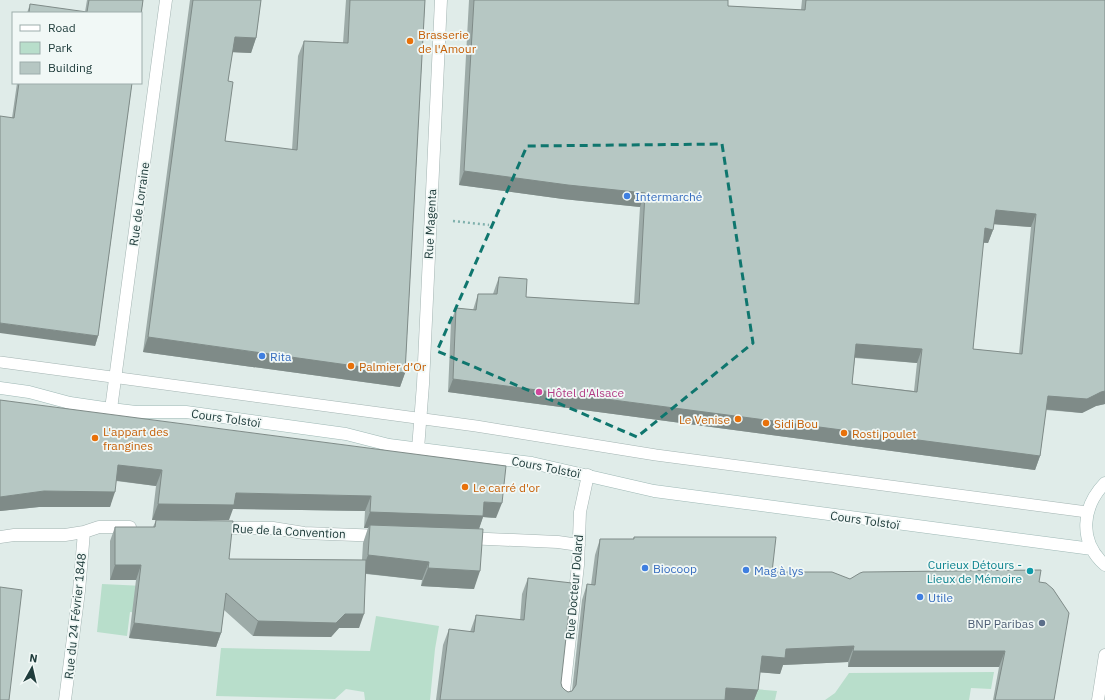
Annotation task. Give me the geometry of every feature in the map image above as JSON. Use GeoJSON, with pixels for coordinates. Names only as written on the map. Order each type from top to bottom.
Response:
{"type":"FeatureCollection","features":[{"type":"Feature","properties":{"kind":"street","name":"Rue de Lorraine"},"geometry":{"type":"LineString","coordinates":[[111,409],[166,0]]}},
{"type":"Feature","properties":{"kind":"street","name":"Rue Magenta"},"geometry":{"type":"LineString","coordinates":[[418,449],[441,0]]}},
{"type":"Feature","properties":{"kind":"street","name":"Cours Tolstoï"},"geometry":{"type":"LineString","coordinates":[[0,388],[29,392],[70,403],[111,409],[136,412],[194,413],[346,434],[389,445],[532,463],[654,491],[1092,549]]}},
{"type":"Feature","properties":{"kind":"street","name":"Rue Docteur Dolard"},"geometry":{"type":"LineString","coordinates":[[563,700],[578,564],[580,512],[588,475]]}},
{"type":"Feature","properties":{"kind":"street"},"geometry":{"type":"LineString","coordinates":[[1105,483],[1097,491],[1091,501],[1087,512],[1086,525],[1092,549],[1105,565]]}},
{"type":"Feature","properties":{"kind":"street"},"geometry":{"type":"LineString","coordinates":[[0,537],[14,535],[65,535],[84,532],[99,527],[142,527]]}},
{"type":"Feature","properties":{"kind":"street","name":"Rue de la Convention"},"geometry":{"type":"LineString","coordinates":[[204,528],[273,528],[304,533],[391,536]]}},
{"type":"Feature","properties":{"kind":"street","name":"Rue du 24 Février 1848"},"geometry":{"type":"LineString","coordinates":[[65,700],[79,592],[84,532]]}},
{"type":"Feature","properties":{"kind":"street"},"geometry":{"type":"LineString","coordinates":[[454,538],[558,542],[579,545]]}},
{"type":"Feature","properties":{"kind":"street"},"geometry":{"type":"LineString","coordinates":[[1098,700],[1105,655]]}},
{"type":"Feature","properties":{"kind":"lane"},"geometry":{"type":"LineString","coordinates":[[0,362],[115,379],[476,426],[656,455],[1087,512]]}},
{"type":"Feature","properties":{"kind":"path"},"geometry":{"type":"LineString","coordinates":[[453,221],[489,225]]}},
{"type":"Feature","properties":{"kind":"highlighted area"},"geometry":{"type":"Polygon","coordinates":[[[722,144],[753,343],[637,437],[437,351],[527,146],[722,144]]]}},
{"type":"Feature","properties":{"kind":"green space"},"geometry":{"type":"Polygon","coordinates":[[[102,584],[165,587],[197,620],[130,612],[127,636],[97,632],[102,584]]]}},
{"type":"Feature","properties":{"kind":"green space"},"geometry":{"type":"Polygon","coordinates":[[[376,616],[439,626],[430,700],[365,700],[364,692],[346,689],[335,699],[216,696],[221,648],[370,651],[376,616]]]}},
{"type":"Feature","properties":{"kind":"green space"},"geometry":{"type":"Polygon","coordinates":[[[994,672],[991,689],[971,688],[969,700],[825,700],[835,693],[849,673],[994,672]]]}},
{"type":"Feature","properties":{"kind":"green space"},"geometry":{"type":"Polygon","coordinates":[[[754,689],[777,691],[775,700],[753,700],[754,689]]]}},
{"type":"Feature","properties":{"kind":"building"},"geometry":{"type":"Polygon","coordinates":[[[89,0],[143,0],[141,12],[87,12],[89,0]]]}},
{"type":"Feature","properties":{"kind":"building"},"geometry":{"type":"Polygon","coordinates":[[[193,0],[261,0],[256,38],[235,37],[228,81],[233,82],[225,141],[297,150],[304,41],[348,43],[350,0],[425,0],[405,373],[148,337],[193,0]]]}},
{"type":"Feature","properties":{"kind":"building"},"geometry":{"type":"Polygon","coordinates":[[[474,0],[728,0],[728,6],[805,10],[806,0],[1105,0],[1105,391],[1087,399],[1048,396],[1040,456],[453,379],[456,308],[476,310],[478,294],[497,294],[499,277],[527,279],[526,297],[639,304],[645,193],[568,185],[464,171],[474,0]],[[996,210],[993,230],[985,228],[973,349],[1022,354],[1036,214],[996,210]],[[856,344],[852,384],[917,392],[922,349],[856,344]]]}},
{"type":"Feature","properties":{"kind":"building"},"geometry":{"type":"Polygon","coordinates":[[[30,4],[87,12],[29,12],[30,4]]]}},
{"type":"Feature","properties":{"kind":"building"},"geometry":{"type":"Polygon","coordinates":[[[19,84],[132,84],[98,336],[0,323],[0,116],[14,118],[19,84]]]}},
{"type":"Feature","properties":{"kind":"building"},"geometry":{"type":"Polygon","coordinates":[[[0,400],[506,466],[502,503],[484,502],[483,516],[370,512],[371,496],[236,493],[234,505],[158,504],[162,470],[118,465],[115,492],[44,491],[0,497],[0,400]]]}},
{"type":"Feature","properties":{"kind":"building"},"geometry":{"type":"Polygon","coordinates":[[[156,520],[233,521],[229,559],[366,560],[364,614],[345,614],[336,623],[258,621],[226,593],[221,633],[134,623],[141,565],[115,565],[115,527],[155,527],[156,520]]]}},
{"type":"Feature","properties":{"kind":"building"},"geometry":{"type":"Polygon","coordinates":[[[370,525],[483,529],[480,571],[428,568],[429,562],[368,555],[370,525]]]}},
{"type":"Feature","properties":{"kind":"building"},"geometry":{"type":"Polygon","coordinates":[[[634,537],[776,537],[772,572],[832,572],[850,579],[863,572],[1041,570],[1039,582],[1046,583],[1053,589],[1069,613],[1054,700],[995,700],[1005,651],[853,651],[854,646],[786,649],[785,658],[762,656],[758,690],[726,688],[725,700],[440,700],[449,629],[474,632],[476,615],[524,620],[528,578],[572,583],[561,683],[565,690],[568,692],[572,691],[576,685],[587,584],[595,585],[600,539],[634,539],[634,537]]]}},
{"type":"Feature","properties":{"kind":"building"},"geometry":{"type":"Polygon","coordinates":[[[0,587],[22,590],[9,700],[0,700],[0,587]]]}},
{"type":"Feature","properties":{"kind":"place","name":"Brasserie de l'Amour"},"geometry":{"type":"Point","coordinates":[410,41]}},
{"type":"Feature","properties":{"kind":"place","name":"Intermarché"},"geometry":{"type":"Point","coordinates":[627,196]}},
{"type":"Feature","properties":{"kind":"place","name":"Rita"},"geometry":{"type":"Point","coordinates":[262,356]}},
{"type":"Feature","properties":{"kind":"place","name":"Palmier d’Or"},"geometry":{"type":"Point","coordinates":[351,366]}},
{"type":"Feature","properties":{"kind":"place","name":"Hôtel d'Alsace"},"geometry":{"type":"Point","coordinates":[539,392]}},
{"type":"Feature","properties":{"kind":"place","name":"Le Venise"},"geometry":{"type":"Point","coordinates":[738,419]}},
{"type":"Feature","properties":{"kind":"place","name":"Sidi Bou"},"geometry":{"type":"Point","coordinates":[766,423]}},
{"type":"Feature","properties":{"kind":"place","name":"Rosti poulet"},"geometry":{"type":"Point","coordinates":[844,433]}},
{"type":"Feature","properties":{"kind":"place","name":"L'appart des frangines"},"geometry":{"type":"Point","coordinates":[95,438]}},
{"type":"Feature","properties":{"kind":"place","name":"Le carré d'or"},"geometry":{"type":"Point","coordinates":[465,487]}},
{"type":"Feature","properties":{"kind":"place","name":"Biocoop"},"geometry":{"type":"Point","coordinates":[645,568]}},
{"type":"Feature","properties":{"kind":"place","name":"Mag à lys"},"geometry":{"type":"Point","coordinates":[746,570]}},
{"type":"Feature","properties":{"kind":"place","name":"Curieux Détours - Lieux de Mémoire"},"geometry":{"type":"Point","coordinates":[1030,571]}},
{"type":"Feature","properties":{"kind":"place","name":"Utile"},"geometry":{"type":"Point","coordinates":[920,597]}},
{"type":"Feature","properties":{"kind":"place","name":"BNP Paribas"},"geometry":{"type":"Point","coordinates":[1042,623]}}]}
